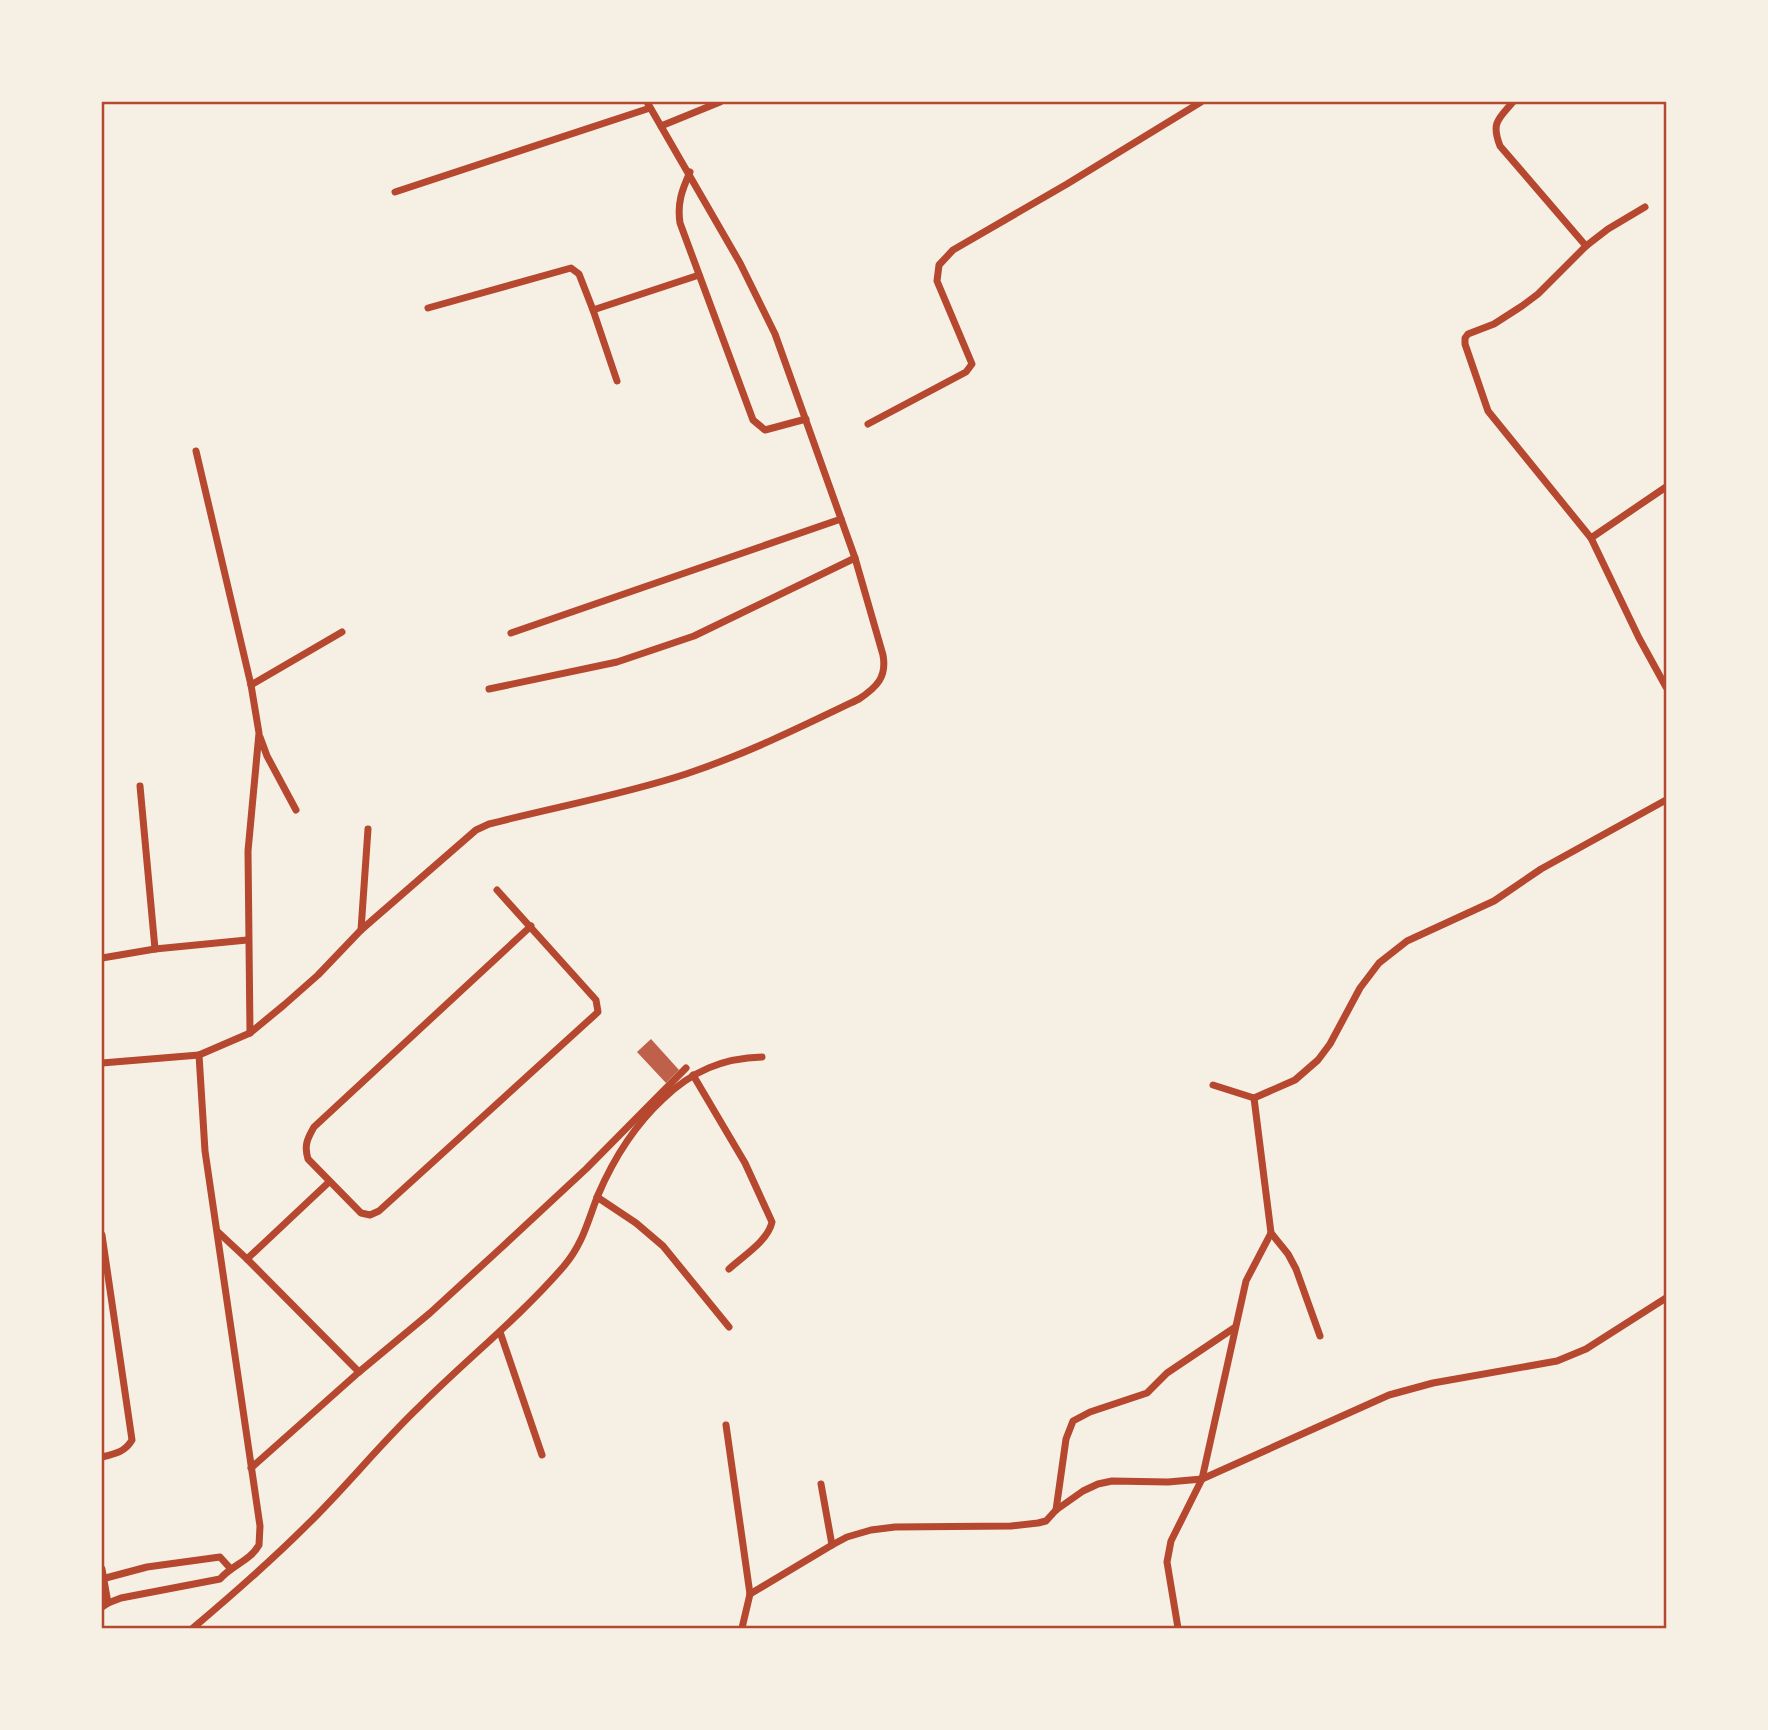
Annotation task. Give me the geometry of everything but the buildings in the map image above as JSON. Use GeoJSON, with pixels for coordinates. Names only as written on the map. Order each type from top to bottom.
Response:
{"type":"FeatureCollection","features":[{"type":"Feature","properties":{"kind":"street"},"geometry":{"type":"LineString","coordinates":[[661,126],[720,102]]}},
{"type":"Feature","properties":{"kind":"street"},"geometry":{"type":"LineString","coordinates":[[868,424],[966,372],[972,364],[937,281],[939,265],[953,250],[1068,184],[1201,102]]}},
{"type":"Feature","properties":{"kind":"street"},"geometry":{"type":"LineString","coordinates":[[1513,102],[1495,123],[1494,133],[1500,146],[1586,246]]}},
{"type":"Feature","properties":{"kind":"street"},"geometry":{"type":"LineString","coordinates":[[102,1063],[199,1055],[250,1032],[318,975],[362,930],[476,830],[489,824],[637,789],[690,773],[859,699],[874,689],[883,676],[885,666],[855,558],[775,334],[740,262],[690,172],[648,105],[395,192]]}},
{"type":"Feature","properties":{"kind":"street"},"geometry":{"type":"LineString","coordinates":[[690,172],[681,193],[678,209],[680,223],[753,419],[765,430],[806,419]]}},
{"type":"Feature","properties":{"kind":"street"},"geometry":{"type":"LineString","coordinates":[[1645,207],[1586,246],[1538,294],[1493,324],[1468,334],[1465,344],[1488,411],[1591,538],[1633,627],[1667,687]]}},
{"type":"Feature","properties":{"kind":"street"},"geometry":{"type":"LineString","coordinates":[[428,308],[571,268],[579,274],[617,381]]}},
{"type":"Feature","properties":{"kind":"street"},"geometry":{"type":"LineString","coordinates":[[593,310],[699,275]]}},
{"type":"Feature","properties":{"kind":"street"},"geometry":{"type":"LineString","coordinates":[[196,451],[251,685],[259,733],[267,757],[296,810]]}},
{"type":"Feature","properties":{"kind":"street"},"geometry":{"type":"LineString","coordinates":[[1591,538],[1667,487]]}},
{"type":"Feature","properties":{"kind":"street"},"geometry":{"type":"LineString","coordinates":[[511,633],[841,519]]}},
{"type":"Feature","properties":{"kind":"street"},"geometry":{"type":"LineString","coordinates":[[489,690],[617,662],[694,636],[855,558]]}},
{"type":"Feature","properties":{"kind":"street"},"geometry":{"type":"LineString","coordinates":[[251,685],[342,632]]}},
{"type":"Feature","properties":{"kind":"street"},"geometry":{"type":"LineString","coordinates":[[250,1032],[248,851],[259,733]]}},
{"type":"Feature","properties":{"kind":"street"},"geometry":{"type":"LineString","coordinates":[[140,786],[155,949]]}},
{"type":"Feature","properties":{"kind":"street"},"geometry":{"type":"LineString","coordinates":[[1213,1085],[1254,1098],[1295,1080],[1318,1060],[1330,1044],[1367,980],[1380,963],[1407,941],[1494,901],[1541,869],[1667,800]]}},
{"type":"Feature","properties":{"kind":"street"},"geometry":{"type":"LineString","coordinates":[[362,930],[368,829]]}},
{"type":"Feature","properties":{"kind":"street"},"geometry":{"type":"LineString","coordinates":[[497,890],[531,926],[596,1000],[598,1012],[379,1211],[370,1215],[361,1213],[308,1159],[307,1139],[314,1127],[531,926]]}},
{"type":"Feature","properties":{"kind":"street"},"geometry":{"type":"LineString","coordinates":[[102,958],[155,949],[247,940]]}},
{"type":"Feature","properties":{"kind":"street"},"geometry":{"type":"LineString","coordinates":[[102,1569],[105,1605],[121,1598],[220,1578],[230,1568],[245,1562],[259,1545],[260,1525],[205,1151],[199,1055]]}},
{"type":"Feature","properties":{"kind":"street"},"geometry":{"type":"LineString","coordinates":[[193,1629],[273,1558],[419,1406],[500,1332],[564,1265],[584,1235],[597,1197],[615,1159],[662,1099],[693,1075],[738,1058],[762,1057]]}},
{"type":"Feature","properties":{"kind":"street"},"geometry":{"type":"LineString","coordinates":[[251,1468],[501,1248],[586,1169],[686,1068]]}},
{"type":"Feature","properties":{"kind":"street"},"geometry":{"type":"LineString","coordinates":[[693,1075],[745,1163],[772,1222],[764,1237],[729,1269]]}},
{"type":"Feature","properties":{"kind":"street"},"geometry":{"type":"LineString","coordinates":[[1178,1629],[1167,1562],[1171,1541],[1202,1479],[1246,1281],[1270,1233],[1254,1098]]}},
{"type":"Feature","properties":{"kind":"street"},"geometry":{"type":"LineString","coordinates":[[247,1258],[328,1182]]}},
{"type":"Feature","properties":{"kind":"street"},"geometry":{"type":"LineString","coordinates":[[597,1197],[636,1223],[663,1246],[729,1327]]}},
{"type":"Feature","properties":{"kind":"street"},"geometry":{"type":"LineString","coordinates":[[218,1232],[359,1372]]}},
{"type":"Feature","properties":{"kind":"street"},"geometry":{"type":"LineString","coordinates":[[1270,1233],[1288,1254],[1296,1269],[1320,1336]]}},
{"type":"Feature","properties":{"kind":"street"},"geometry":{"type":"LineString","coordinates":[[102,1235],[132,1440],[128,1447],[119,1453],[102,1457]]}},
{"type":"Feature","properties":{"kind":"street"},"geometry":{"type":"LineString","coordinates":[[750,1594],[847,1537],[871,1530],[1038,1523],[1046,1521],[1056,1510],[1098,1484],[1202,1479],[1389,1395],[1433,1383],[1557,1361],[1586,1349],[1667,1298]]}},
{"type":"Feature","properties":{"kind":"street"},"geometry":{"type":"LineString","coordinates":[[1056,1510],[1066,1439],[1073,1421],[1090,1412],[1147,1393],[1167,1373],[1234,1328]]}},
{"type":"Feature","properties":{"kind":"street"},"geometry":{"type":"LineString","coordinates":[[500,1332],[542,1455]]}},
{"type":"Feature","properties":{"kind":"street"},"geometry":{"type":"LineString","coordinates":[[726,1425],[750,1594],[742,1629]]}},
{"type":"Feature","properties":{"kind":"street"},"geometry":{"type":"LineString","coordinates":[[821,1484],[832,1545]]}},
{"type":"Feature","properties":{"kind":"street"},"geometry":{"type":"LineString","coordinates":[[102,1579],[147,1567],[220,1557],[230,1568]]}}]}
